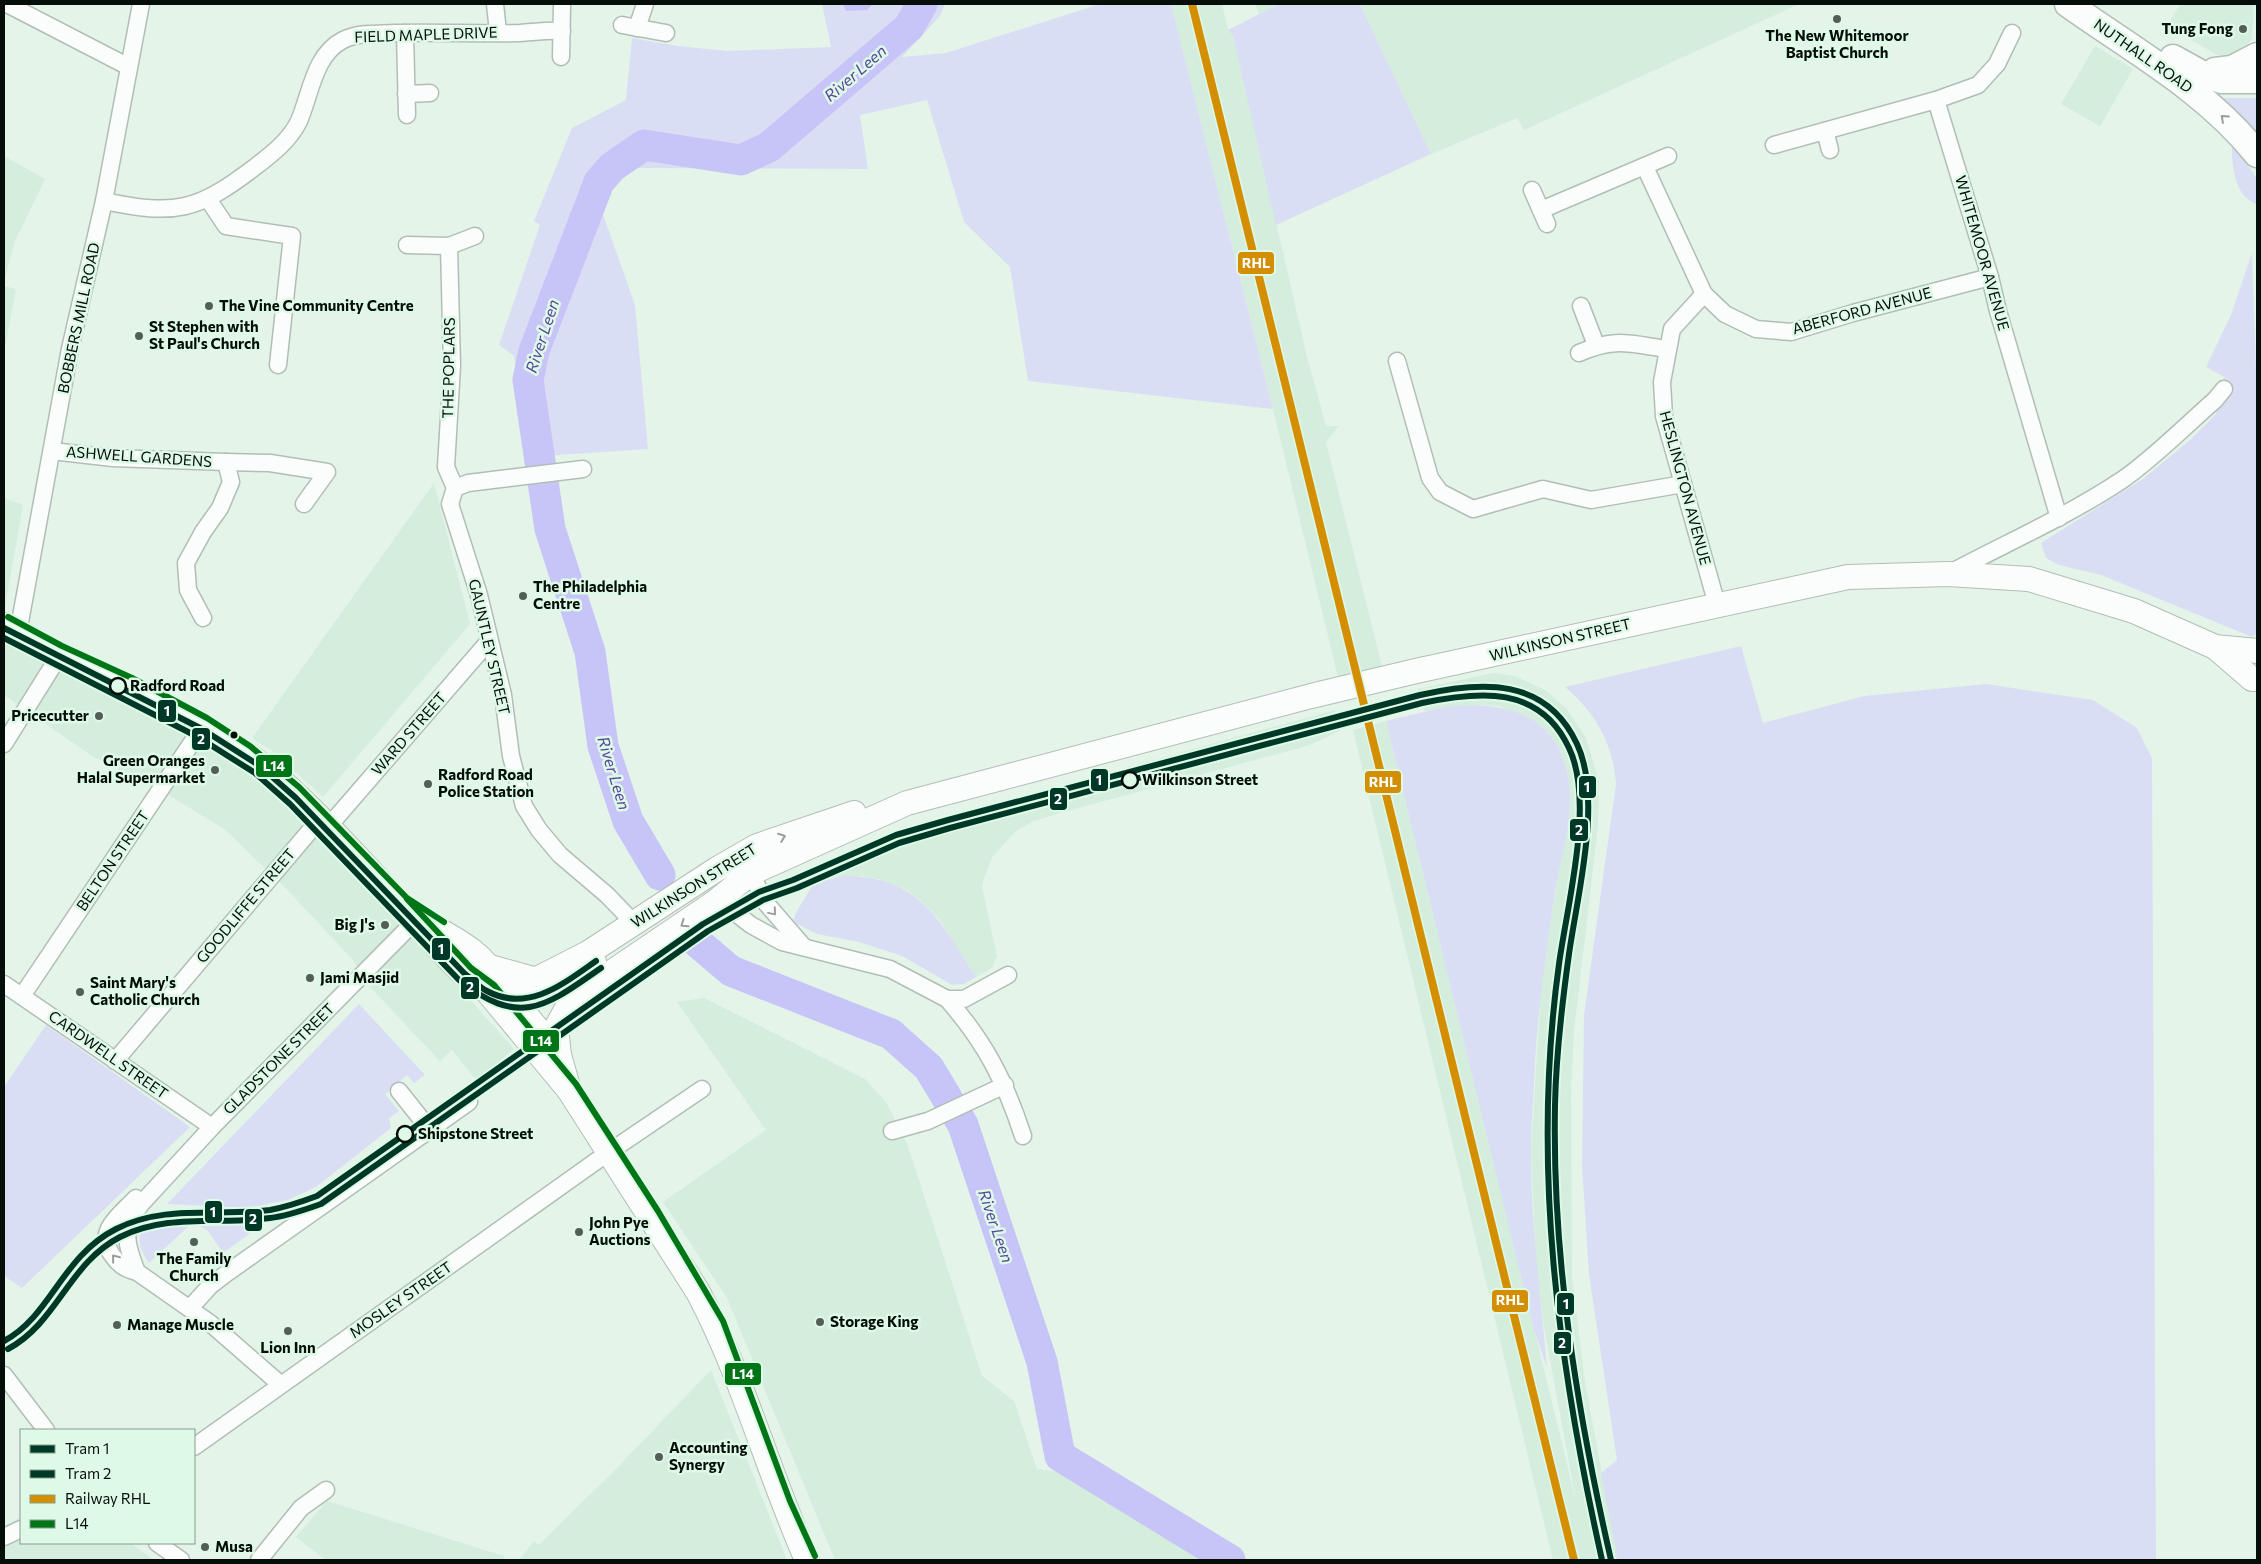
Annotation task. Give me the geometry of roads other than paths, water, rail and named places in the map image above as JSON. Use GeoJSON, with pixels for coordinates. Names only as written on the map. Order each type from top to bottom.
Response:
{"type":"FeatureCollection","features":[{"type":"Feature","properties":{"kind":"main road","name":"NUTHALL ROAD"},"geometry":{"type":"LineString","coordinates":[[2068,4],[2187,84],[2237,130],[2257,154]]}},
{"type":"Feature","properties":{"kind":"main road","name":"NUTHALL ROAD"},"geometry":{"type":"LineString","coordinates":[[2074,4],[2200,73],[2221,80],[2257,80]]}},
{"type":"Feature","properties":{"kind":"main road"},"geometry":{"type":"LineString","coordinates":[[2200,73],[2232,69],[2257,56]]}},
{"type":"Feature","properties":{"kind":"street"},"geometry":{"type":"LineString","coordinates":[[7,4],[129,67]]}},
{"type":"Feature","properties":{"kind":"street","name":"BOBBERS MILL ROAD"},"geometry":{"type":"LineString","coordinates":[[11,629],[52,451],[70,349],[104,201],[141,4]]}},
{"type":"Feature","properties":{"kind":"street"},"geometry":{"type":"LineString","coordinates":[[495,4],[498,32]]}},
{"type":"Feature","properties":{"kind":"street"},"geometry":{"type":"LineString","coordinates":[[645,4],[630,27],[666,33]]}},
{"type":"Feature","properties":{"kind":"street"},"geometry":{"type":"LineString","coordinates":[[561,58],[562,6]]}},
{"type":"Feature","properties":{"kind":"street","name":"FIELD MAPLE DRIVE"},"geometry":{"type":"LineString","coordinates":[[104,201],[163,210],[191,205],[208,199],[258,165],[287,139],[298,122],[323,58],[332,47],[343,40],[362,34],[562,31]]}},
{"type":"Feature","properties":{"kind":"street"},"geometry":{"type":"LineString","coordinates":[[405,33],[407,115]]}},
{"type":"Feature","properties":{"kind":"street"},"geometry":{"type":"LineString","coordinates":[[1774,145],[1936,100],[1978,84],[1996,64],[2012,33]]}},
{"type":"Feature","properties":{"kind":"street"},"geometry":{"type":"LineString","coordinates":[[406,94],[430,93]]}},
{"type":"Feature","properties":{"kind":"street","name":"WHITEMOOR AVENUE"},"geometry":{"type":"LineString","coordinates":[[1936,100],[1990,277],[1998,311],[2059,518]]}},
{"type":"Feature","properties":{"kind":"street"},"geometry":{"type":"LineString","coordinates":[[1825,131],[1830,150]]}},
{"type":"Feature","properties":{"kind":"street"},"geometry":{"type":"LineString","coordinates":[[1532,190],[1544,217],[1668,156]]}},
{"type":"Feature","properties":{"kind":"street","name":"ABERFORD AVENUE"},"geometry":{"type":"LineString","coordinates":[[1644,167],[1704,294],[1724,314],[1756,329],[1791,332],[1853,313],[1990,277]]}},
{"type":"Feature","properties":{"kind":"street"},"geometry":{"type":"LineString","coordinates":[[208,199],[226,226],[292,236],[278,365]]}},
{"type":"Feature","properties":{"kind":"street"},"geometry":{"type":"LineString","coordinates":[[407,245],[448,246],[475,236]]}},
{"type":"Feature","properties":{"kind":"street","name":"THE POPLARS"},"geometry":{"type":"LineString","coordinates":[[448,246],[452,366],[446,467],[456,488]]}},
{"type":"Feature","properties":{"kind":"street","name":"HESLINGTON AVENUE"},"geometry":{"type":"LineString","coordinates":[[1704,294],[1672,329],[1662,382],[1664,416],[1717,605]]}},
{"type":"Feature","properties":{"kind":"street"},"geometry":{"type":"LineString","coordinates":[[1581,306],[1596,345]]}},
{"type":"Feature","properties":{"kind":"street"},"geometry":{"type":"LineString","coordinates":[[1579,353],[1596,345],[1613,342],[1667,349]]}},
{"type":"Feature","properties":{"kind":"street"},"geometry":{"type":"LineString","coordinates":[[1397,361],[1430,478],[1440,492],[1473,509],[1543,489],[1591,500],[1683,484]]}},
{"type":"Feature","properties":{"kind":"street"},"geometry":{"type":"LineString","coordinates":[[1948,574],[2059,518],[2123,479],[2215,400],[2224,389]]}},
{"type":"Feature","properties":{"kind":"street","name":"ASHWELL GARDENS"},"geometry":{"type":"LineString","coordinates":[[52,451],[113,458],[270,462],[327,472],[304,504]]}},
{"type":"Feature","properties":{"kind":"street","name":"ASHWELL GARDENS"},"geometry":{"type":"LineString","coordinates":[[203,618],[188,590],[186,563],[203,532],[220,508],[231,482],[226,462]]}},
{"type":"Feature","properties":{"kind":"street"},"geometry":{"type":"LineString","coordinates":[[456,488],[468,483],[583,469]]}},
{"type":"Feature","properties":{"kind":"street","name":"GAUNTLEY STREET"},"geometry":{"type":"LineString","coordinates":[[456,488],[450,504],[479,595],[503,695],[511,756],[524,806],[539,830],[560,855],[608,895],[634,923]]}},
{"type":"Feature","properties":{"kind":"street","name":"WILKINSON STREET"},"geometry":{"type":"LineString","coordinates":[[533,979],[548,974],[588,953],[757,846],[871,808],[907,803],[1311,696],[1416,671],[1848,577],[1948,574],[2029,579],[2134,611],[2215,646],[2257,651]]}},
{"type":"Feature","properties":{"kind":"street"},"geometry":{"type":"LineString","coordinates":[[11,629],[58,654],[128,686],[203,726],[259,763],[324,823],[412,915],[465,974],[487,991],[568,1090],[661,1233],[715,1325],[782,1504],[806,1560]]}},
{"type":"Feature","properties":{"kind":"street","name":"WARD STREET"},"geometry":{"type":"LineString","coordinates":[[324,823],[489,641]]}},
{"type":"Feature","properties":{"kind":"street","name":"WILKINSON STREET"},"geometry":{"type":"LineString","coordinates":[[2215,646],[2252,679],[2257,679]]}},
{"type":"Feature","properties":{"kind":"street"},"geometry":{"type":"LineString","coordinates":[[4,744],[59,656],[58,654]]}},
{"type":"Feature","properties":{"kind":"street","name":"BELTON STREET"},"geometry":{"type":"LineString","coordinates":[[22,996],[203,726]]}},
{"type":"Feature","properties":{"kind":"street","name":"WILKINSON STREET"},"geometry":{"type":"LineString","coordinates":[[559,1055],[556,1028],[574,999],[714,903],[746,876],[907,803]]}},
{"type":"Feature","properties":{"kind":"street","name":"GOODLIFFE STREET"},"geometry":{"type":"LineString","coordinates":[[115,1061],[324,823]]}},
{"type":"Feature","properties":{"kind":"street"},"geometry":{"type":"LineString","coordinates":[[699,882],[739,866],[765,902],[803,946]]}},
{"type":"Feature","properties":{"kind":"street"},"geometry":{"type":"LineString","coordinates":[[487,991],[515,1000],[538,997],[551,991],[666,911],[706,890],[746,876]]}},
{"type":"Feature","properties":{"kind":"street"},"geometry":{"type":"LineString","coordinates":[[714,903],[729,908],[751,925],[782,942],[890,969],[947,999],[968,1023],[990,1055],[1006,1085],[1023,1136]]}},
{"type":"Feature","properties":{"kind":"street"},"geometry":{"type":"LineString","coordinates":[[412,915],[461,942],[490,967],[497,980],[559,1055],[568,1090]]}},
{"type":"Feature","properties":{"kind":"street","name":"GLADSTONE STREET"},"geometry":{"type":"LineString","coordinates":[[137,1272],[126,1243],[130,1223],[136,1210],[161,1181],[412,915]]}},
{"type":"Feature","properties":{"kind":"street"},"geometry":{"type":"LineString","coordinates":[[490,967],[533,979]]}},
{"type":"Feature","properties":{"kind":"street"},"geometry":{"type":"LineString","coordinates":[[947,999],[964,999],[1008,975]]}},
{"type":"Feature","properties":{"kind":"street"},"geometry":{"type":"LineString","coordinates":[[517,1029],[512,1012],[515,1000],[519,990],[533,979]]}},
{"type":"Feature","properties":{"kind":"street","name":"CARDWELL STREET"},"geometry":{"type":"LineString","coordinates":[[4,984],[212,1127]]}},
{"type":"Feature","properties":{"kind":"street"},"geometry":{"type":"LineString","coordinates":[[892,1131],[928,1121],[975,1101],[1006,1085]]}},
{"type":"Feature","properties":{"kind":"street","name":"MOSLEY STREET"},"geometry":{"type":"LineString","coordinates":[[195,1446],[280,1384],[609,1152],[702,1089]]}},
{"type":"Feature","properties":{"kind":"street"},"geometry":{"type":"LineString","coordinates":[[399,1091],[430,1130]]}},
{"type":"Feature","properties":{"kind":"street"},"geometry":{"type":"LineString","coordinates":[[190,1308],[210,1286],[226,1273],[469,1102]]}},
{"type":"Feature","properties":{"kind":"street","name":"GLADSTONE STREET"},"geometry":{"type":"LineString","coordinates":[[137,1272],[125,1268],[115,1260],[106,1246],[106,1235],[111,1224],[136,1198],[161,1181]]}},
{"type":"Feature","properties":{"kind":"street"},"geometry":{"type":"LineString","coordinates":[[137,1272],[190,1308],[247,1352],[280,1384]]}},
{"type":"Feature","properties":{"kind":"street"},"geometry":{"type":"LineString","coordinates":[[4,1375],[45,1429]]}},
{"type":"Feature","properties":{"kind":"street"},"geometry":{"type":"LineString","coordinates":[[259,1560],[301,1508],[326,1490]]}},
{"type":"Feature","properties":{"kind":"street"},"geometry":{"type":"LineString","coordinates":[[4,1538],[20,1530]]}},
{"type":"Feature","properties":{"kind":"street"},"geometry":{"type":"LineString","coordinates":[[158,1544],[181,1560]]}},
{"type":"Feature","properties":{"kind":"water"},"geometry":{"type":"Polygon","coordinates":[[[843,4],[873,4],[867,10],[846,11],[843,4]]]}},
{"type":"Feature","properties":{"kind":"waterway","name":"River Leen"},"geometry":{"type":"LineString","coordinates":[[660,875],[628,821],[603,746],[590,652],[550,529],[528,380],[534,351],[599,182],[612,167],[644,145],[741,160],[769,147],[909,27],[922,4]]}},
{"type":"Feature","properties":{"kind":"waterway","name":"River Leen"},"geometry":{"type":"LineString","coordinates":[[698,943],[731,971],[891,1034],[929,1068],[963,1125],[1042,1362],[1060,1456],[1230,1560]]}},
{"type":"Feature","properties":{"kind":"tram line","name":"1"},"geometry":{"type":"LineString","coordinates":[[4,628],[202,729],[260,766],[296,798],[465,974],[487,991],[502,997],[517,999],[531,997],[558,986],[596,961]]}},
{"type":"Feature","properties":{"kind":"tram line","name":"2"},"geometry":{"type":"LineString","coordinates":[[4,638],[198,737],[255,773],[290,804],[459,980],[480,995],[499,1004],[516,1008],[532,1007],[548,1002],[564,993],[601,968]]}},
{"type":"Feature","properties":{"kind":"tram line","name":"1"},"geometry":{"type":"LineString","coordinates":[[4,1341],[20,1330],[34,1316],[82,1255],[97,1241],[116,1229],[153,1216],[270,1210],[317,1196],[703,924],[759,892],[793,880],[896,835],[948,820],[1420,695],[1466,687],[1510,689],[1530,695],[1548,706],[1564,722],[1577,744],[1584,766],[1588,792],[1586,848],[1569,954],[1558,1048],[1555,1105],[1555,1163],[1562,1277],[1569,1334],[1587,1448],[1611,1560]]}},
{"type":"Feature","properties":{"kind":"tram line","name":"2"},"geometry":{"type":"LineString","coordinates":[[8,1349],[25,1338],[39,1324],[88,1262],[103,1248],[120,1237],[138,1230],[175,1222],[270,1218],[321,1204],[708,931],[763,900],[797,888],[899,843],[950,828],[1422,703],[1465,696],[1486,695],[1506,697],[1525,703],[1542,713],[1557,727],[1569,748],[1576,770],[1580,796],[1577,854],[1559,964],[1551,1039],[1548,1114],[1549,1189],[1554,1264],[1562,1338],[1586,1486],[1602,1560]]}},
{"type":"Feature","properties":{"kind":"tram line"},"geometry":{"type":"LineString","coordinates":[[1211,761],[1276,733]]}},
{"type":"Feature","properties":{"kind":"rail line","name":"RHL"},"geometry":{"type":"LineString","coordinates":[[1192,4],[1574,1560]]}},
{"type":"Feature","properties":{"kind":"place","name":"The New Whitemoor Baptist Church"},"geometry":{"type":"Point","coordinates":[1837,19]}},
{"type":"Feature","properties":{"kind":"place","name":"Tung Fong"},"geometry":{"type":"Point","coordinates":[2243,29]}},
{"type":"Feature","properties":{"kind":"place","name":"The Vine Community Centre"},"geometry":{"type":"Point","coordinates":[209,306]}},
{"type":"Feature","properties":{"kind":"place","name":"St Stephen with St Paul's Church"},"geometry":{"type":"Point","coordinates":[139,336]}},
{"type":"Feature","properties":{"kind":"place","name":"The Philadelphia Centre"},"geometry":{"type":"Point","coordinates":[523,596]}},
{"type":"Feature","properties":{"kind":"place","name":"Radford Road"},"geometry":{"type":"Point","coordinates":[118,686]}},
{"type":"Feature","properties":{"kind":"place","name":"Pricecutter"},"geometry":{"type":"Point","coordinates":[99,716]}},
{"type":"Feature","properties":{"kind":"place","name":"Green Oranges Halal Supermarket"},"geometry":{"type":"Point","coordinates":[215,770]}},
{"type":"Feature","properties":{"kind":"place","name":"Wilkinson Street"},"geometry":{"type":"Point","coordinates":[1130,780]}},
{"type":"Feature","properties":{"kind":"place","name":"Radford Road Police Station"},"geometry":{"type":"Point","coordinates":[428,784]}},
{"type":"Feature","properties":{"kind":"place","name":"Big J's"},"geometry":{"type":"Point","coordinates":[385,925]}},
{"type":"Feature","properties":{"kind":"place","name":"Jami Masjid"},"geometry":{"type":"Point","coordinates":[310,978]}},
{"type":"Feature","properties":{"kind":"place","name":"Saint Mary's Catholic Church"},"geometry":{"type":"Point","coordinates":[80,992]}},
{"type":"Feature","properties":{"kind":"place","name":"Shipstone Street"},"geometry":{"type":"Point","coordinates":[405,1134]}},
{"type":"Feature","properties":{"kind":"place","name":"John Pye Auctions"},"geometry":{"type":"Point","coordinates":[579,1232]}},
{"type":"Feature","properties":{"kind":"place","name":"The Family Church"},"geometry":{"type":"Point","coordinates":[194,1242]}},
{"type":"Feature","properties":{"kind":"place","name":"Storage King"},"geometry":{"type":"Point","coordinates":[820,1322]}},
{"type":"Feature","properties":{"kind":"place","name":"Manage Muscle"},"geometry":{"type":"Point","coordinates":[117,1325]}},
{"type":"Feature","properties":{"kind":"place","name":"Lion Inn"},"geometry":{"type":"Point","coordinates":[288,1331]}},
{"type":"Feature","properties":{"kind":"place","name":"Accounting Synergy"},"geometry":{"type":"Point","coordinates":[659,1457]}},
{"type":"Feature","properties":{"kind":"place","name":"Musa"},"geometry":{"type":"Point","coordinates":[205,1547]}}]}
